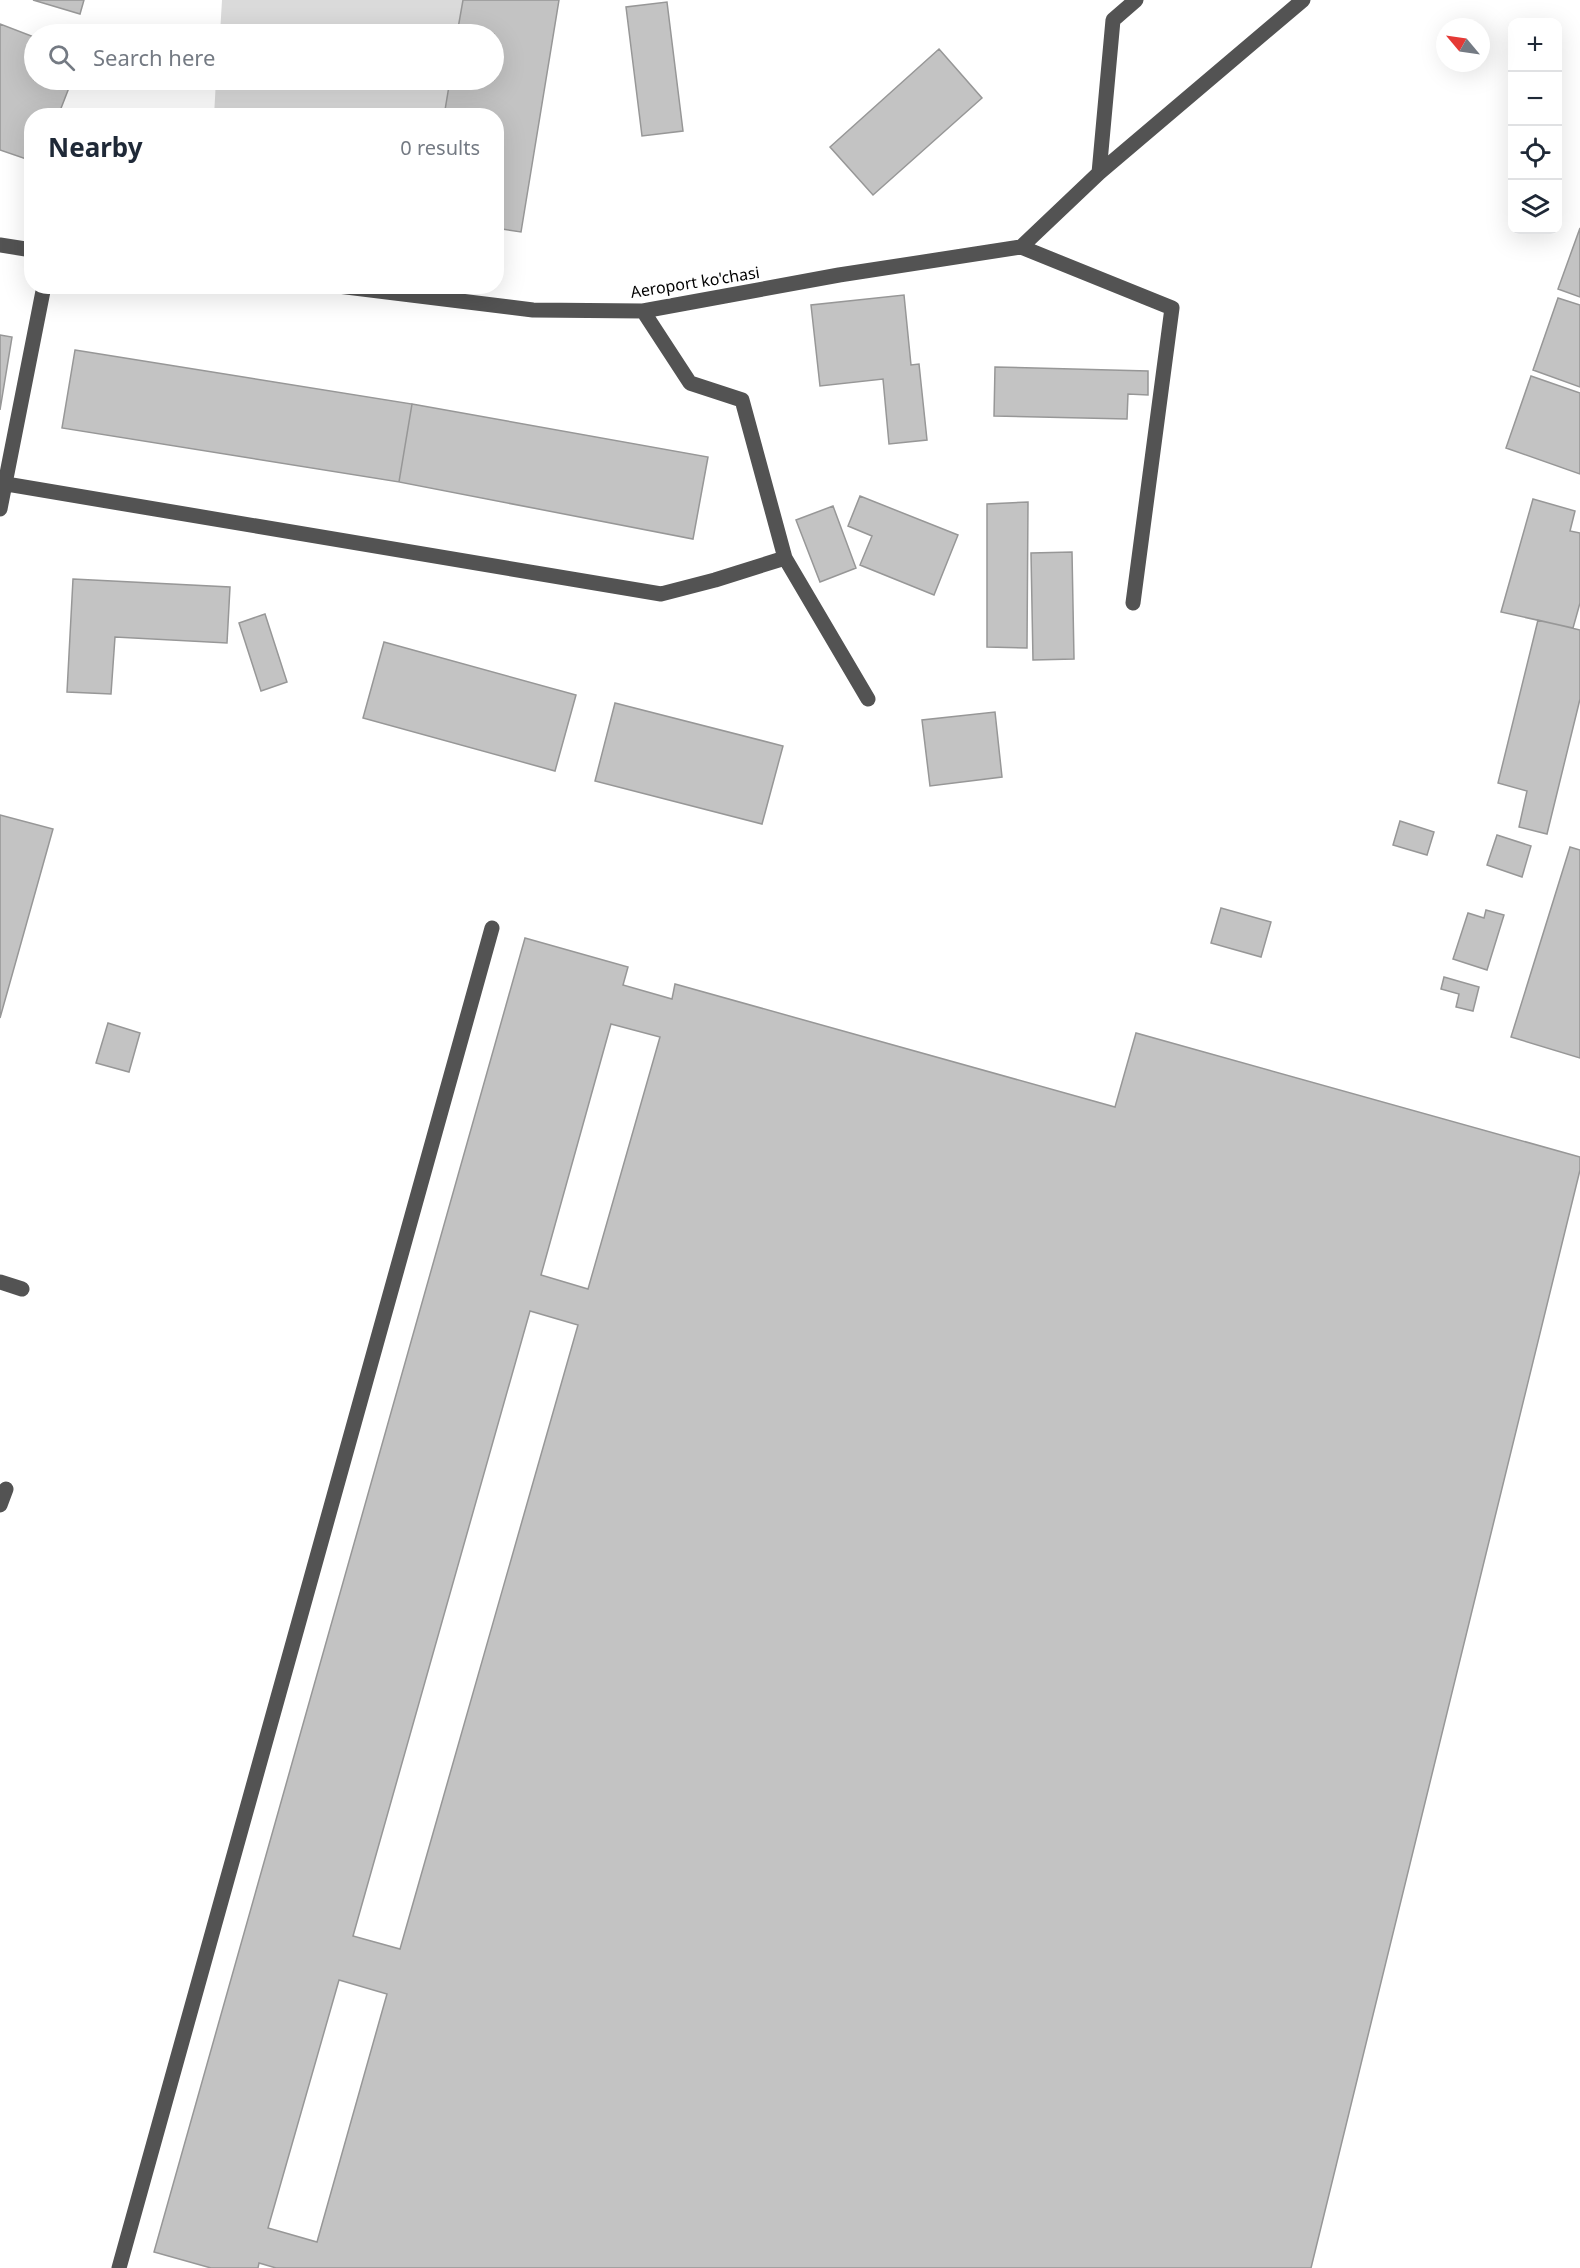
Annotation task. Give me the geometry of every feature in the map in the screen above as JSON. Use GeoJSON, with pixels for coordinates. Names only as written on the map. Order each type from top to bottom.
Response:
{"type":"FeatureCollection","features":[{"type":"Feature","properties":{"kind":"street"},"geometry":{"type":"LineString","coordinates":[[1099,173],[1113,20],[1136,0]]}},
{"type":"Feature","properties":{"kind":"street"},"geometry":{"type":"LineString","coordinates":[[1133,603],[1172,308],[1021,248],[1099,173],[1303,0]]}},
{"type":"Feature","properties":{"kind":"street"},"geometry":{"type":"LineString","coordinates":[[0,245],[24,249]]}},
{"type":"Feature","properties":{"kind":"street","name":"Aeroport ko'chasi"},"geometry":{"type":"LineString","coordinates":[[403,294],[533,310],[643,311],[839,275],[1021,248]]}},
{"type":"Feature","properties":{"kind":"street"},"geometry":{"type":"LineString","coordinates":[[0,509],[3,483],[42,294]]}},
{"type":"Feature","properties":{"kind":"street"},"geometry":{"type":"LineString","coordinates":[[643,311],[690,383],[742,400],[785,558],[868,699]]}},
{"type":"Feature","properties":{"kind":"street"},"geometry":{"type":"LineString","coordinates":[[3,483],[661,594],[785,558]]}},
{"type":"Feature","properties":{"kind":"street"},"geometry":{"type":"LineString","coordinates":[[119,2268],[492,928]]}},
{"type":"Feature","properties":{"kind":"street"},"geometry":{"type":"LineString","coordinates":[[0,1282],[22,1289]]}},
{"type":"Feature","properties":{"kind":"street"},"geometry":{"type":"LineString","coordinates":[[0,1505],[6,1489]]}},
{"type":"Feature","properties":{"kind":"shaded area"},"geometry":{"type":"Polygon","coordinates":[[[222,0],[463,0],[459,24],[221,24],[222,0]]]}},
{"type":"Feature","properties":{"kind":"shaded area"},"geometry":{"type":"Polygon","coordinates":[[[215,90],[448,90],[445,108],[214,108],[215,90]]]}},
{"type":"Feature","properties":{"kind":"building"},"geometry":{"type":"Polygon","coordinates":[[[33,0],[84,0],[80,14],[33,0]]]}},
{"type":"Feature","properties":{"kind":"building"},"geometry":{"type":"Polygon","coordinates":[[[463,0],[559,0],[521,232],[504,229],[504,108],[445,108],[448,90],[504,90],[504,24],[459,24],[463,0]]]}},
{"type":"Feature","properties":{"kind":"building"},"geometry":{"type":"Polygon","coordinates":[[[667,2],[683,131],[642,136],[626,7],[667,2]]]}},
{"type":"Feature","properties":{"kind":"building"},"geometry":{"type":"Polygon","coordinates":[[[0,24],[24,33],[24,90],[68,90],[61,108],[24,108],[24,158],[0,150],[0,24]]]}},
{"type":"Feature","properties":{"kind":"building"},"geometry":{"type":"Polygon","coordinates":[[[939,49],[982,98],[873,195],[830,147],[939,49]]]}},
{"type":"Feature","properties":{"kind":"building"},"geometry":{"type":"Polygon","coordinates":[[[1580,228],[1580,297],[1558,289],[1580,228]]]}},
{"type":"Feature","properties":{"kind":"building"},"geometry":{"type":"Polygon","coordinates":[[[904,295],[911,365],[919,364],[927,440],[889,444],[883,379],[820,386],[811,305],[904,295]]]}},
{"type":"Feature","properties":{"kind":"building"},"geometry":{"type":"Polygon","coordinates":[[[1558,298],[1580,305],[1580,387],[1533,370],[1558,298]]]}},
{"type":"Feature","properties":{"kind":"building"},"geometry":{"type":"Polygon","coordinates":[[[0,335],[12,337],[0,410],[0,335]]]}},
{"type":"Feature","properties":{"kind":"building"},"geometry":{"type":"Polygon","coordinates":[[[75,350],[412,404],[399,482],[62,428],[75,350]]]}},
{"type":"Feature","properties":{"kind":"building"},"geometry":{"type":"Polygon","coordinates":[[[995,367],[1148,371],[1148,395],[1128,394],[1127,419],[994,416],[995,367]]]}},
{"type":"Feature","properties":{"kind":"building"},"geometry":{"type":"Polygon","coordinates":[[[1531,376],[1580,393],[1580,474],[1506,448],[1531,376]]]}},
{"type":"Feature","properties":{"kind":"building"},"geometry":{"type":"Polygon","coordinates":[[[412,404],[708,457],[693,539],[399,482],[412,404]]]}},
{"type":"Feature","properties":{"kind":"building"},"geometry":{"type":"Polygon","coordinates":[[[860,496],[958,535],[934,595],[860,565],[872,536],[848,526],[860,496]]]}},
{"type":"Feature","properties":{"kind":"building"},"geometry":{"type":"Polygon","coordinates":[[[1533,499],[1575,511],[1570,531],[1580,533],[1580,603],[1573,628],[1501,612],[1533,499]]]}},
{"type":"Feature","properties":{"kind":"building"},"geometry":{"type":"Polygon","coordinates":[[[1028,502],[1027,648],[987,647],[987,504],[1028,502]]]}},
{"type":"Feature","properties":{"kind":"building"},"geometry":{"type":"Polygon","coordinates":[[[833,506],[856,568],[820,582],[796,520],[833,506]]]}},
{"type":"Feature","properties":{"kind":"building"},"geometry":{"type":"Polygon","coordinates":[[[1072,552],[1074,659],[1033,660],[1031,553],[1072,552]]]}},
{"type":"Feature","properties":{"kind":"building"},"geometry":{"type":"Polygon","coordinates":[[[73,579],[230,587],[227,643],[115,637],[111,694],[67,692],[73,579]]]}},
{"type":"Feature","properties":{"kind":"building"},"geometry":{"type":"Polygon","coordinates":[[[265,614],[287,682],[261,691],[239,623],[265,614]]]}},
{"type":"Feature","properties":{"kind":"building"},"geometry":{"type":"Polygon","coordinates":[[[1538,620],[1580,630],[1580,699],[1547,834],[1519,827],[1527,791],[1498,783],[1538,620]]]}},
{"type":"Feature","properties":{"kind":"building"},"geometry":{"type":"Polygon","coordinates":[[[384,642],[576,695],[555,771],[363,718],[384,642]]]}},
{"type":"Feature","properties":{"kind":"building"},"geometry":{"type":"Polygon","coordinates":[[[615,703],[783,746],[762,824],[595,781],[615,703]]]}},
{"type":"Feature","properties":{"kind":"building"},"geometry":{"type":"Polygon","coordinates":[[[995,712],[1002,777],[930,786],[922,720],[995,712]]]}},
{"type":"Feature","properties":{"kind":"building"},"geometry":{"type":"Polygon","coordinates":[[[0,815],[53,829],[0,1018],[0,815]]]}},
{"type":"Feature","properties":{"kind":"building"},"geometry":{"type":"Polygon","coordinates":[[[1400,821],[1434,832],[1427,855],[1393,845],[1400,821]]]}},
{"type":"Feature","properties":{"kind":"building"},"geometry":{"type":"Polygon","coordinates":[[[1497,835],[1531,846],[1522,877],[1487,865],[1497,835]]]}},
{"type":"Feature","properties":{"kind":"building"},"geometry":{"type":"Polygon","coordinates":[[[1570,847],[1580,850],[1580,1058],[1511,1037],[1570,847]]]}},
{"type":"Feature","properties":{"kind":"building"},"geometry":{"type":"Polygon","coordinates":[[[1221,908],[1271,922],[1261,957],[1211,943],[1221,908]]]}},
{"type":"Feature","properties":{"kind":"building"},"geometry":{"type":"Polygon","coordinates":[[[1486,910],[1504,915],[1487,970],[1453,959],[1468,913],[1484,918],[1486,910]]]}},
{"type":"Feature","properties":{"kind":"building"},"geometry":{"type":"Polygon","coordinates":[[[525,938],[628,967],[623,985],[672,999],[675,984],[1115,1107],[1136,1033],[1580,1157],[1580,1170],[1311,2268],[276,2268],[259,2263],[258,2268],[211,2268],[154,2252],[525,938]],[[611,1024],[541,1275],[588,1289],[660,1037],[611,1024]],[[530,1311],[353,1936],[400,1949],[578,1325],[530,1311]],[[339,1980],[268,2228],[317,2242],[387,1994],[339,1980]]]}},
{"type":"Feature","properties":{"kind":"building"},"geometry":{"type":"Polygon","coordinates":[[[1444,977],[1479,987],[1473,1011],[1456,1007],[1459,994],[1441,989],[1444,977]]]}},
{"type":"Feature","properties":{"kind":"building"},"geometry":{"type":"Polygon","coordinates":[[[108,1023],[140,1033],[129,1072],[96,1063],[108,1023]]]}}]}
